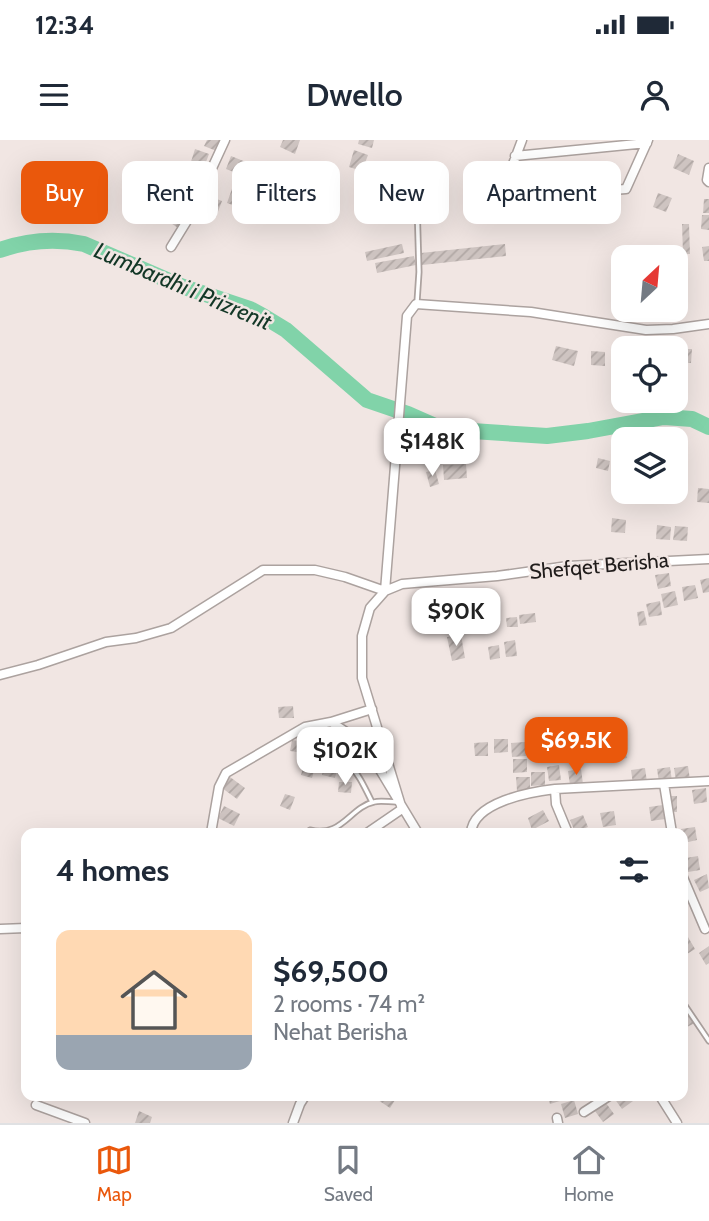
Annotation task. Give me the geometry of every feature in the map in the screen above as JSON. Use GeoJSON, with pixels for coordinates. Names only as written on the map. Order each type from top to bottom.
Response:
{"type":"FeatureCollection","features":[{"type":"Feature","properties":{"kind":"street"},"geometry":{"type":"LineString","coordinates":[[171,247],[190,216],[225,140]]}},
{"type":"Feature","properties":{"kind":"street"},"geometry":{"type":"LineString","coordinates":[[515,156],[647,141],[626,189],[516,197],[504,188],[515,156],[522,140]]}},
{"type":"Feature","properties":{"kind":"street"},"geometry":{"type":"LineString","coordinates":[[566,150],[571,140]]}},
{"type":"Feature","properties":{"kind":"street"},"geometry":{"type":"LineString","coordinates":[[708,170],[709,182]]}},
{"type":"Feature","properties":{"kind":"street"},"geometry":{"type":"LineString","coordinates":[[400,805],[362,678],[362,636],[370,608],[385,591],[407,316],[416,304],[531,312],[646,330],[709,324]]}},
{"type":"Feature","properties":{"kind":"street","name":"Shefqet Berisha"},"geometry":{"type":"LineString","coordinates":[[385,591],[402,584],[497,576],[568,566],[709,559]]}},
{"type":"Feature","properties":{"kind":"street"},"geometry":{"type":"LineString","coordinates":[[0,676],[106,642],[136,638],[171,628],[263,570],[315,570],[385,591]]}},
{"type":"Feature","properties":{"kind":"street"},"geometry":{"type":"LineString","coordinates":[[211,828],[219,787],[226,773],[305,727],[372,709]]}},
{"type":"Feature","properties":{"kind":"street"},"geometry":{"type":"LineString","coordinates":[[331,722],[354,737],[377,765],[415,828]]}},
{"type":"Feature","properties":{"kind":"street"},"geometry":{"type":"LineString","coordinates":[[471,828],[480,814],[500,802],[531,792],[709,781]]}},
{"type":"Feature","properties":{"kind":"street"},"geometry":{"type":"LineString","coordinates":[[664,785],[671,828]]}},
{"type":"Feature","properties":{"kind":"street"},"geometry":{"type":"LineString","coordinates":[[555,789],[556,804],[566,828]]}},
{"type":"Feature","properties":{"kind":"street"},"geometry":{"type":"LineString","coordinates":[[373,828],[400,805]]}},
{"type":"Feature","properties":{"kind":"street"},"geometry":{"type":"LineString","coordinates":[[688,889],[705,929]]}},
{"type":"Feature","properties":{"kind":"street"},"geometry":{"type":"LineString","coordinates":[[0,929],[21,928]]}},
{"type":"Feature","properties":{"kind":"street"},"geometry":{"type":"LineString","coordinates":[[293,1123],[302,1101]]}},
{"type":"Feature","properties":{"kind":"street"},"geometry":{"type":"LineString","coordinates":[[584,1112],[601,1101]]}},
{"type":"Feature","properties":{"kind":"street"},"geometry":{"type":"LineString","coordinates":[[663,1101],[677,1123]]}},
{"type":"Feature","properties":{"kind":"street"},"geometry":{"type":"LineString","coordinates":[[36,1105],[85,1123]]}},
{"type":"Feature","properties":{"kind":"lane"},"geometry":{"type":"LineString","coordinates":[[416,304],[419,272],[417,224]]}},
{"type":"Feature","properties":{"kind":"lane"},"geometry":{"type":"LineString","coordinates":[[306,753],[333,756],[350,764],[372,802]]}},
{"type":"Feature","properties":{"kind":"lane"},"geometry":{"type":"LineString","coordinates":[[333,828],[372,802],[400,805]]}},
{"type":"Feature","properties":{"kind":"lane"},"geometry":{"type":"LineString","coordinates":[[688,1010],[709,1041]]}},
{"type":"Feature","properties":{"kind":"building"},"geometry":{"type":"Polygon","coordinates":[[[207,140],[224,140],[219,152],[204,146],[207,140]]]}},
{"type":"Feature","properties":{"kind":"building"},"geometry":{"type":"Polygon","coordinates":[[[283,140],[300,140],[295,154],[280,147],[283,140]]]}},
{"type":"Feature","properties":{"kind":"building"},"geometry":{"type":"Polygon","coordinates":[[[359,140],[374,140],[372,148],[358,144],[359,140]]]}},
{"type":"Feature","properties":{"kind":"building"},"geometry":{"type":"Polygon","coordinates":[[[195,149],[209,154],[206,161],[191,161],[195,149]]]}},
{"type":"Feature","properties":{"kind":"building"},"geometry":{"type":"Polygon","coordinates":[[[354,150],[368,155],[366,161],[354,161],[354,169],[349,167],[354,150]]]}},
{"type":"Feature","properties":{"kind":"building"},"geometry":{"type":"Polygon","coordinates":[[[678,154],[694,161],[689,175],[673,168],[678,154]]]}},
{"type":"Feature","properties":{"kind":"building"},"geometry":{"type":"Polygon","coordinates":[[[231,156],[244,161],[232,161],[232,171],[226,169],[231,156]]]}},
{"type":"Feature","properties":{"kind":"building"},"geometry":{"type":"Polygon","coordinates":[[[232,189],[232,205],[227,203],[232,189]]]}},
{"type":"Feature","properties":{"kind":"building"},"geometry":{"type":"Polygon","coordinates":[[[658,193],[672,198],[666,212],[653,207],[658,193]]]}},
{"type":"Feature","properties":{"kind":"building"},"geometry":{"type":"Polygon","coordinates":[[[704,199],[709,199],[709,213],[703,213],[704,199]]]}},
{"type":"Feature","properties":{"kind":"building"},"geometry":{"type":"Polygon","coordinates":[[[702,215],[709,215],[709,230],[701,229],[702,215]]]}},
{"type":"Feature","properties":{"kind":"building"},"geometry":{"type":"Polygon","coordinates":[[[682,224],[689,224],[690,254],[688,245],[683,245],[682,224]]]}},
{"type":"Feature","properties":{"kind":"building"},"geometry":{"type":"Polygon","coordinates":[[[402,244],[404,253],[367,261],[365,252],[402,244]]]}},
{"type":"Feature","properties":{"kind":"building"},"geometry":{"type":"Polygon","coordinates":[[[505,244],[506,256],[422,265],[421,253],[505,244]]]}},
{"type":"Feature","properties":{"kind":"building"},"geometry":{"type":"Polygon","coordinates":[[[709,246],[709,261],[704,261],[702,247],[709,246]]]}},
{"type":"Feature","properties":{"kind":"building"},"geometry":{"type":"Polygon","coordinates":[[[414,256],[416,265],[377,273],[375,263],[414,256]]]}},
{"type":"Feature","properties":{"kind":"building"},"geometry":{"type":"Polygon","coordinates":[[[556,346],[578,351],[574,366],[552,360],[556,346]]]}},
{"type":"Feature","properties":{"kind":"building"},"geometry":{"type":"Polygon","coordinates":[[[688,349],[692,349],[691,363],[688,363],[688,349]]]}},
{"type":"Feature","properties":{"kind":"building"},"geometry":{"type":"Polygon","coordinates":[[[591,351],[605,352],[605,366],[591,365],[591,351]]]}},
{"type":"Feature","properties":{"kind":"building"},"geometry":{"type":"Polygon","coordinates":[[[598,458],[610,461],[608,471],[596,468],[598,458]]]}},
{"type":"Feature","properties":{"kind":"building"},"geometry":{"type":"Polygon","coordinates":[[[466,464],[467,478],[444,480],[443,465],[466,464]]]}},
{"type":"Feature","properties":{"kind":"building"},"geometry":{"type":"Polygon","coordinates":[[[435,470],[439,484],[430,487],[426,472],[435,470]]]}},
{"type":"Feature","properties":{"kind":"building"},"geometry":{"type":"Polygon","coordinates":[[[698,488],[709,489],[709,503],[697,502],[698,488]]]}},
{"type":"Feature","properties":{"kind":"building"},"geometry":{"type":"Polygon","coordinates":[[[612,518],[626,520],[625,533],[611,532],[612,518]]]}},
{"type":"Feature","properties":{"kind":"building"},"geometry":{"type":"Polygon","coordinates":[[[657,525],[671,527],[670,540],[656,539],[657,525]]]}},
{"type":"Feature","properties":{"kind":"building"},"geometry":{"type":"Polygon","coordinates":[[[675,526],[688,527],[687,541],[673,540],[675,526]]]}},
{"type":"Feature","properties":{"kind":"building"},"geometry":{"type":"Polygon","coordinates":[[[669,573],[671,586],[658,589],[655,575],[669,573]]]}},
{"type":"Feature","properties":{"kind":"building"},"geometry":{"type":"Polygon","coordinates":[[[709,578],[709,592],[703,593],[700,580],[709,578]]]}},
{"type":"Feature","properties":{"kind":"building"},"geometry":{"type":"Polygon","coordinates":[[[695,585],[698,598],[684,601],[682,587],[695,585]]]}},
{"type":"Feature","properties":{"kind":"building"},"geometry":{"type":"Polygon","coordinates":[[[675,591],[678,605],[664,608],[661,594],[675,591]]]}},
{"type":"Feature","properties":{"kind":"building"},"geometry":{"type":"Polygon","coordinates":[[[660,601],[662,615],[649,617],[646,604],[660,601]]]}},
{"type":"Feature","properties":{"kind":"building"},"geometry":{"type":"Polygon","coordinates":[[[644,611],[647,625],[639,626],[637,612],[644,611]]]}},
{"type":"Feature","properties":{"kind":"building"},"geometry":{"type":"Polygon","coordinates":[[[535,613],[536,622],[520,624],[519,615],[535,613]]]}},
{"type":"Feature","properties":{"kind":"building"},"geometry":{"type":"Polygon","coordinates":[[[517,617],[518,627],[507,627],[506,618],[517,617]]]}},
{"type":"Feature","properties":{"kind":"building"},"geometry":{"type":"Polygon","coordinates":[[[461,635],[465,658],[452,661],[447,637],[461,635]]]}},
{"type":"Feature","properties":{"kind":"building"},"geometry":{"type":"Polygon","coordinates":[[[515,640],[517,656],[506,657],[504,642],[515,640]]]}},
{"type":"Feature","properties":{"kind":"building"},"geometry":{"type":"Polygon","coordinates":[[[499,645],[500,658],[490,660],[488,647],[499,645]]]}},
{"type":"Feature","properties":{"kind":"building"},"geometry":{"type":"Polygon","coordinates":[[[293,706],[294,718],[279,718],[278,707],[293,706]]]}},
{"type":"Feature","properties":{"kind":"building"},"geometry":{"type":"Polygon","coordinates":[[[621,728],[623,742],[609,744],[607,730],[621,728]]]}},
{"type":"Feature","properties":{"kind":"building"},"geometry":{"type":"Polygon","coordinates":[[[494,739],[508,739],[508,752],[494,753],[494,739]]]}},
{"type":"Feature","properties":{"kind":"building"},"geometry":{"type":"Polygon","coordinates":[[[292,740],[306,742],[304,753],[290,751],[292,740]]]}},
{"type":"Feature","properties":{"kind":"building"},"geometry":{"type":"Polygon","coordinates":[[[488,742],[488,756],[475,756],[474,743],[488,742]]]}},
{"type":"Feature","properties":{"kind":"building"},"geometry":{"type":"Polygon","coordinates":[[[525,742],[526,756],[512,757],[511,743],[525,742]]]}},
{"type":"Feature","properties":{"kind":"building"},"geometry":{"type":"Polygon","coordinates":[[[624,745],[627,758],[613,761],[611,747],[624,745]]]}},
{"type":"Feature","properties":{"kind":"building"},"geometry":{"type":"Polygon","coordinates":[[[597,747],[599,761],[586,763],[583,750],[597,747]]]}},
{"type":"Feature","properties":{"kind":"building"},"geometry":{"type":"Polygon","coordinates":[[[513,759],[527,759],[527,772],[513,773],[513,759]]]}},
{"type":"Feature","properties":{"kind":"building"},"geometry":{"type":"Polygon","coordinates":[[[305,761],[316,764],[312,778],[301,775],[305,761]]]}},
{"type":"Feature","properties":{"kind":"building"},"geometry":{"type":"Polygon","coordinates":[[[325,761],[338,764],[335,778],[322,775],[325,761]]]}},
{"type":"Feature","properties":{"kind":"building"},"geometry":{"type":"Polygon","coordinates":[[[559,765],[561,780],[549,781],[547,767],[559,765]]]}},
{"type":"Feature","properties":{"kind":"building"},"geometry":{"type":"Polygon","coordinates":[[[688,766],[690,780],[676,781],[674,768],[688,766]]]}},
{"type":"Feature","properties":{"kind":"building"},"geometry":{"type":"Polygon","coordinates":[[[670,767],[672,781],[659,782],[657,769],[670,767]]]}},
{"type":"Feature","properties":{"kind":"building"},"geometry":{"type":"Polygon","coordinates":[[[645,768],[647,782],[633,784],[631,770],[645,768]]]}},
{"type":"Feature","properties":{"kind":"building"},"geometry":{"type":"Polygon","coordinates":[[[581,769],[583,784],[570,785],[568,771],[581,769]]]}},
{"type":"Feature","properties":{"kind":"building"},"geometry":{"type":"Polygon","coordinates":[[[531,772],[545,772],[545,785],[531,786],[531,772]]]}},
{"type":"Feature","properties":{"kind":"building"},"geometry":{"type":"Polygon","coordinates":[[[230,777],[245,788],[237,799],[222,788],[230,777]]]}},
{"type":"Feature","properties":{"kind":"building"},"geometry":{"type":"Polygon","coordinates":[[[516,777],[530,777],[530,790],[517,791],[516,777]]]}},
{"type":"Feature","properties":{"kind":"building"},"geometry":{"type":"Polygon","coordinates":[[[339,782],[352,782],[351,793],[338,792],[339,782]]]}},
{"type":"Feature","properties":{"kind":"building"},"geometry":{"type":"Polygon","coordinates":[[[706,788],[707,802],[694,804],[692,790],[706,788]]]}},
{"type":"Feature","properties":{"kind":"building"},"geometry":{"type":"Polygon","coordinates":[[[285,794],[295,797],[290,810],[280,806],[285,794]]]}},
{"type":"Feature","properties":{"kind":"building"},"geometry":{"type":"Polygon","coordinates":[[[670,796],[677,796],[677,812],[671,812],[670,796]]]}},
{"type":"Feature","properties":{"kind":"building"},"geometry":{"type":"Polygon","coordinates":[[[663,805],[665,819],[651,821],[649,807],[663,805]]]}},
{"type":"Feature","properties":{"kind":"building"},"geometry":{"type":"Polygon","coordinates":[[[224,806],[240,814],[234,826],[218,818],[224,806]]]}},
{"type":"Feature","properties":{"kind":"building"},"geometry":{"type":"Polygon","coordinates":[[[543,810],[549,821],[531,828],[528,818],[543,810]]]}},
{"type":"Feature","properties":{"kind":"building"},"geometry":{"type":"Polygon","coordinates":[[[614,811],[616,825],[603,827],[600,813],[614,811]]]}},
{"type":"Feature","properties":{"kind":"building"},"geometry":{"type":"Polygon","coordinates":[[[583,815],[588,827],[573,828],[570,820],[583,815]]]}},
{"type":"Feature","properties":{"kind":"building"},"geometry":{"type":"Polygon","coordinates":[[[695,827],[697,840],[688,842],[688,828],[695,827]]]}},
{"type":"Feature","properties":{"kind":"building"},"geometry":{"type":"Polygon","coordinates":[[[698,856],[700,870],[688,872],[688,858],[698,856]]]}},
{"type":"Feature","properties":{"kind":"building"},"geometry":{"type":"Polygon","coordinates":[[[707,874],[709,888],[700,892],[694,880],[707,874]]]}},
{"type":"Feature","properties":{"kind":"building"},"geometry":{"type":"Polygon","coordinates":[[[688,937],[695,949],[688,953],[688,937]]]}},
{"type":"Feature","properties":{"kind":"building"},"geometry":{"type":"Polygon","coordinates":[[[709,946],[709,963],[706,965],[699,953],[709,946]]]}},
{"type":"Feature","properties":{"kind":"building"},"geometry":{"type":"Polygon","coordinates":[[[690,1010],[697,1022],[688,1026],[690,1010]]]}},
{"type":"Feature","properties":{"kind":"building"},"geometry":{"type":"Polygon","coordinates":[[[380,1101],[394,1101],[390,1108],[380,1101]]]}},
{"type":"Feature","properties":{"kind":"building"},"geometry":{"type":"Polygon","coordinates":[[[574,1101],[578,1114],[565,1118],[561,1104],[574,1101]]]}},
{"type":"Feature","properties":{"kind":"building"},"geometry":{"type":"Polygon","coordinates":[[[616,1101],[633,1101],[622,1109],[616,1101]]]}},
{"type":"Feature","properties":{"kind":"building"},"geometry":{"type":"Polygon","coordinates":[[[606,1103],[614,1114],[603,1122],[595,1111],[606,1103]]]}},
{"type":"Feature","properties":{"kind":"building"},"geometry":{"type":"Polygon","coordinates":[[[139,1111],[152,1117],[150,1123],[135,1123],[139,1111]]]}},
{"type":"Feature","properties":{"kind":"waterway","name":"Lumbardhi i Prizrenit"},"geometry":{"type":"LineString","coordinates":[[0,250],[42,241],[84,244],[181,286],[250,309],[286,330],[367,400],[442,429],[547,436],[664,417],[692,419],[709,427]]}}]}
